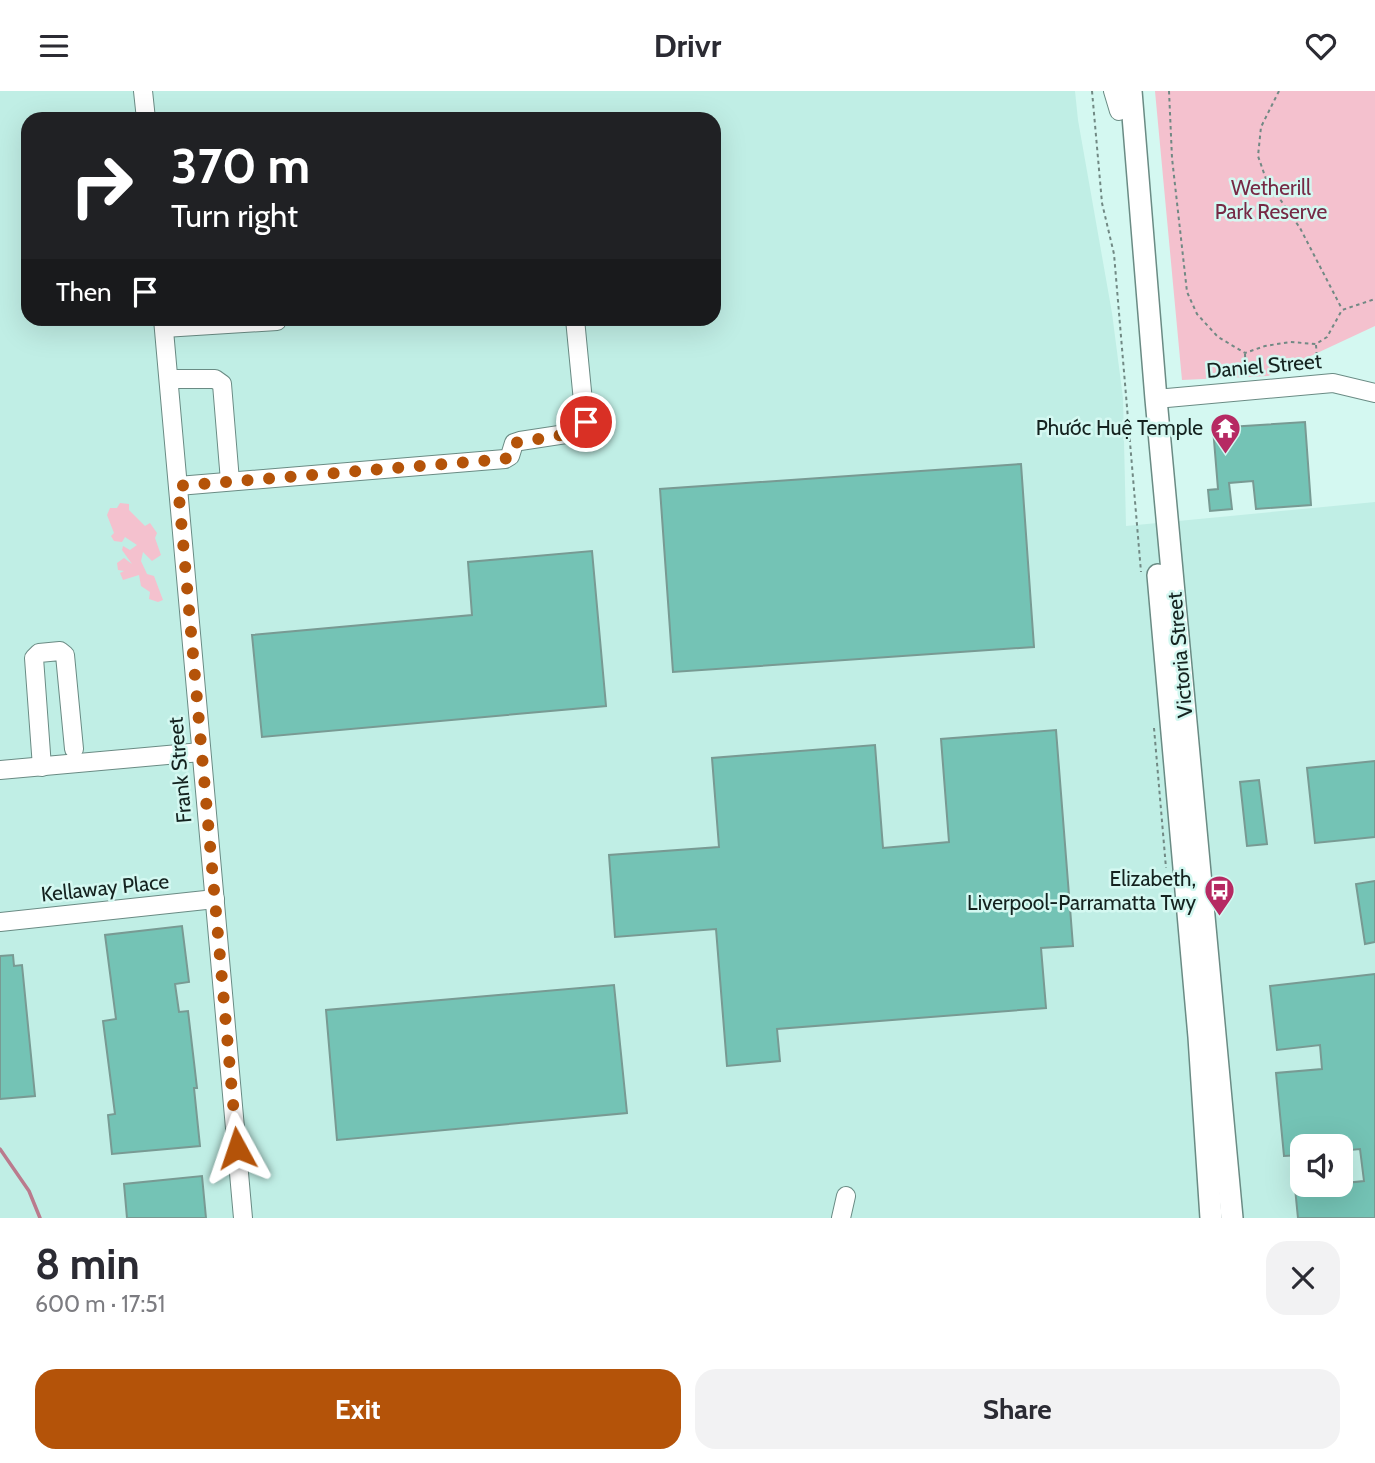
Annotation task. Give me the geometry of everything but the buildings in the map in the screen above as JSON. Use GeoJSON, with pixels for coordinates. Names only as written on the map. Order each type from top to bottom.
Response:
{"type":"FeatureCollection","features":[{"type":"Feature","properties":{"kind":"main road","name":"Victoria Street"},"geometry":{"type":"LineString","coordinates":[[1131,91],[1156,399],[1232,1218]]}},
{"type":"Feature","properties":{"kind":"main road","name":"Victoria Street"},"geometry":{"type":"LineString","coordinates":[[1116,98],[1199,1037],[1211,1218]]}},
{"type":"Feature","properties":{"kind":"street"},"geometry":{"type":"LineString","coordinates":[[143,91],[145,112]]}},
{"type":"Feature","properties":{"kind":"street","name":"Frank Street"},"geometry":{"type":"LineString","coordinates":[[164,326],[243,1218]]}},
{"type":"Feature","properties":{"kind":"street"},"geometry":{"type":"LineString","coordinates":[[178,486],[505,459],[510,456],[514,443],[579,432],[585,428],[586,422],[576,326]]}},
{"type":"Feature","properties":{"kind":"street"},"geometry":{"type":"LineString","coordinates":[[169,379],[215,379],[222,384],[230,481]]}},
{"type":"Feature","properties":{"kind":"street","name":"Daniel Street"},"geometry":{"type":"LineString","coordinates":[[1156,399],[1333,383],[1375,393]]}},
{"type":"Feature","properties":{"kind":"street"},"geometry":{"type":"LineString","coordinates":[[42,767],[34,658],[39,653],[60,651],[65,655],[74,748]]}},
{"type":"Feature","properties":{"kind":"street"},"geometry":{"type":"LineString","coordinates":[[0,770],[201,752]]}},
{"type":"Feature","properties":{"kind":"street","name":"Kellaway Place"},"geometry":{"type":"LineString","coordinates":[[0,922],[215,899]]}},
{"type":"Feature","properties":{"kind":"street"},"geometry":{"type":"LineString","coordinates":[[841,1218],[846,1196]]}},
{"type":"Feature","properties":{"kind":"path"},"geometry":{"type":"LineString","coordinates":[[1169,91],[1171,159],[1187,292],[1197,314],[1218,337],[1245,353],[1290,342],[1316,344],[1327,337],[1342,310],[1375,299]]}},
{"type":"Feature","properties":{"kind":"path"},"geometry":{"type":"LineString","coordinates":[[1279,91],[1261,127],[1258,142],[1261,166],[1300,228],[1342,310]]}},
{"type":"Feature","properties":{"kind":"path"},"geometry":{"type":"LineString","coordinates":[[1316,344],[1319,384]]}},
{"type":"Feature","properties":{"kind":"path"},"geometry":{"type":"LineString","coordinates":[[1245,353],[1247,391]]}},
{"type":"Feature","properties":{"kind":"shaded area"},"geometry":{"type":"Polygon","coordinates":[[[0,91],[1075,91],[1112,313],[1123,398],[1126,526],[1375,502],[1375,1218],[0,1218],[0,91]]]}},
{"type":"Feature","properties":{"kind":"green space","name":"Wetherill Park Reserve"},"geometry":{"type":"Polygon","coordinates":[[[1155,91],[1375,91],[1375,326],[1268,376],[1182,380],[1155,91]]]}},
{"type":"Feature","properties":{"kind":"green space"},"geometry":{"type":"Polygon","coordinates":[[[120,503],[129,504],[129,510],[145,526],[150,523],[157,533],[155,538],[161,555],[152,561],[143,552],[141,561],[147,574],[154,576],[163,600],[158,602],[149,599],[150,592],[141,586],[139,575],[123,580],[120,573],[124,571],[118,570],[117,563],[124,558],[132,564],[122,550],[123,546],[130,550],[137,545],[125,537],[122,542],[114,541],[111,536],[114,533],[107,515],[110,508],[117,508],[120,503]]]}},
{"type":"Feature","properties":{"kind":"waterway"},"geometry":{"type":"LineString","coordinates":[[0,1149],[29,1191],[40,1218]]}},
{"type":"Feature","properties":{"kind":"place","name":"Phước Huệ Temple"},"geometry":{"type":"Point","coordinates":[1226,455]}},
{"type":"Feature","properties":{"kind":"place","name":"Elizabeth, Liverpool-Parramatta Twy"},"geometry":{"type":"Point","coordinates":[1219,918]}},
{"type":"Feature","properties":{"kind":"route"},"geometry":{"type":"LineString","coordinates":[[237,1148],[178,486],[505,459],[510,456],[514,443],[579,432],[585,428],[586,422]]}}]}
